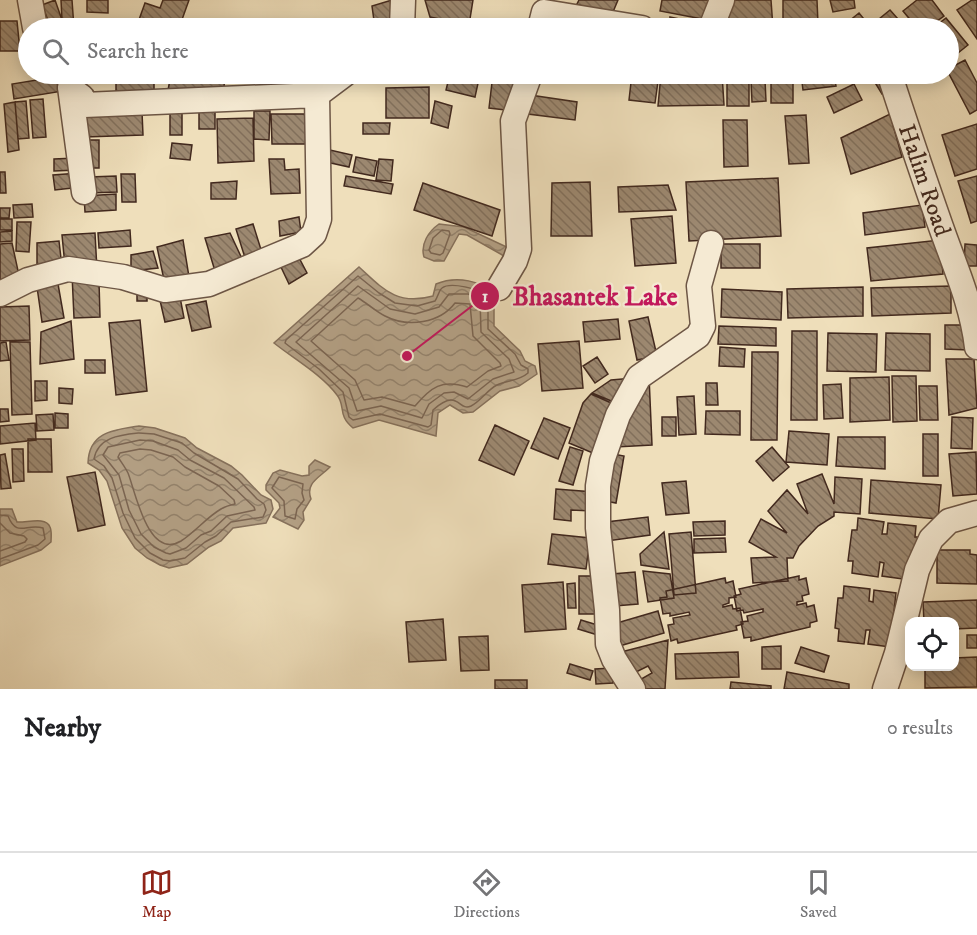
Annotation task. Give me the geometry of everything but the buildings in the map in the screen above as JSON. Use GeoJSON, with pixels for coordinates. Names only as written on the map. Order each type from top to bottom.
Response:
{"type":"FeatureCollection","features":[{"type":"Feature","properties":{"kind":"street"},"geometry":{"type":"LineString","coordinates":[[30,0],[33,18]]}},
{"type":"Feature","properties":{"kind":"street"},"geometry":{"type":"LineString","coordinates":[[402,18],[403,0]]}},
{"type":"Feature","properties":{"kind":"street"},"geometry":{"type":"LineString","coordinates":[[715,18],[722,0]]}},
{"type":"Feature","properties":{"kind":"street"},"geometry":{"type":"LineString","coordinates":[[544,14],[572,18]]}},
{"type":"Feature","properties":{"kind":"street"},"geometry":{"type":"LineString","coordinates":[[68,84],[84,192]]}},
{"type":"Feature","properties":{"kind":"street"},"geometry":{"type":"LineString","coordinates":[[71,84],[82,97],[84,105],[317,95],[332,84]]}},
{"type":"Feature","properties":{"kind":"street"},"geometry":{"type":"LineString","coordinates":[[499,288],[515,261],[519,249],[513,121],[526,84]]}},
{"type":"Feature","properties":{"kind":"street","name":"Halim Road"},"geometry":{"type":"LineString","coordinates":[[893,84],[945,239],[962,278],[975,328],[977,347]]}},
{"type":"Feature","properties":{"kind":"street"},"geometry":{"type":"LineString","coordinates":[[0,294],[28,280],[68,269],[123,278],[165,290],[209,284],[302,245],[314,234],[319,219],[317,95]]}},
{"type":"Feature","properties":{"kind":"street"},"geometry":{"type":"LineString","coordinates":[[633,689],[614,659],[608,644],[607,610],[597,528],[597,486],[602,461],[618,416],[639,377],[698,336],[703,326],[699,286],[711,243]]}},
{"type":"Feature","properties":{"kind":"street"},"geometry":{"type":"LineString","coordinates":[[885,689],[897,653],[917,570],[931,539],[949,521],[977,513]]}},
{"type":"Feature","properties":{"kind":"water"},"geometry":{"type":"Polygon","coordinates":[[[439,224],[464,227],[513,250],[504,256],[467,235],[459,234],[444,261],[434,261],[424,257],[423,247],[429,234],[439,224]]]}},
{"type":"Feature","properties":{"kind":"water"},"geometry":{"type":"Polygon","coordinates":[[[359,267],[392,294],[410,299],[433,296],[436,284],[452,280],[469,281],[491,290],[498,295],[494,308],[494,326],[520,351],[525,361],[535,366],[537,374],[519,386],[500,391],[473,412],[463,413],[450,405],[438,413],[436,436],[379,420],[353,428],[345,419],[340,399],[331,387],[274,343],[359,267]]]}},
{"type":"Feature","properties":{"kind":"water"},"geometry":{"type":"Polygon","coordinates":[[[139,426],[155,428],[185,438],[197,448],[231,466],[261,495],[271,500],[273,509],[266,523],[233,528],[221,541],[187,564],[169,568],[147,558],[135,548],[122,528],[107,481],[99,470],[88,463],[93,445],[104,434],[139,426]]]}},
{"type":"Feature","properties":{"kind":"water"},"geometry":{"type":"Polygon","coordinates":[[[315,460],[330,467],[311,485],[311,499],[303,512],[304,520],[298,529],[273,517],[280,508],[279,503],[266,490],[266,485],[273,473],[280,470],[302,476],[309,475],[309,466],[315,460]]]}},
{"type":"Feature","properties":{"kind":"water"},"geometry":{"type":"Polygon","coordinates":[[[0,509],[12,509],[17,522],[40,521],[48,524],[51,530],[51,542],[41,550],[0,566],[0,509]]]}},
{"type":"Feature","properties":{"kind":"place","name":"Bhasantek Lake"},"geometry":{"type":"Point","coordinates":[407,356]}}]}
